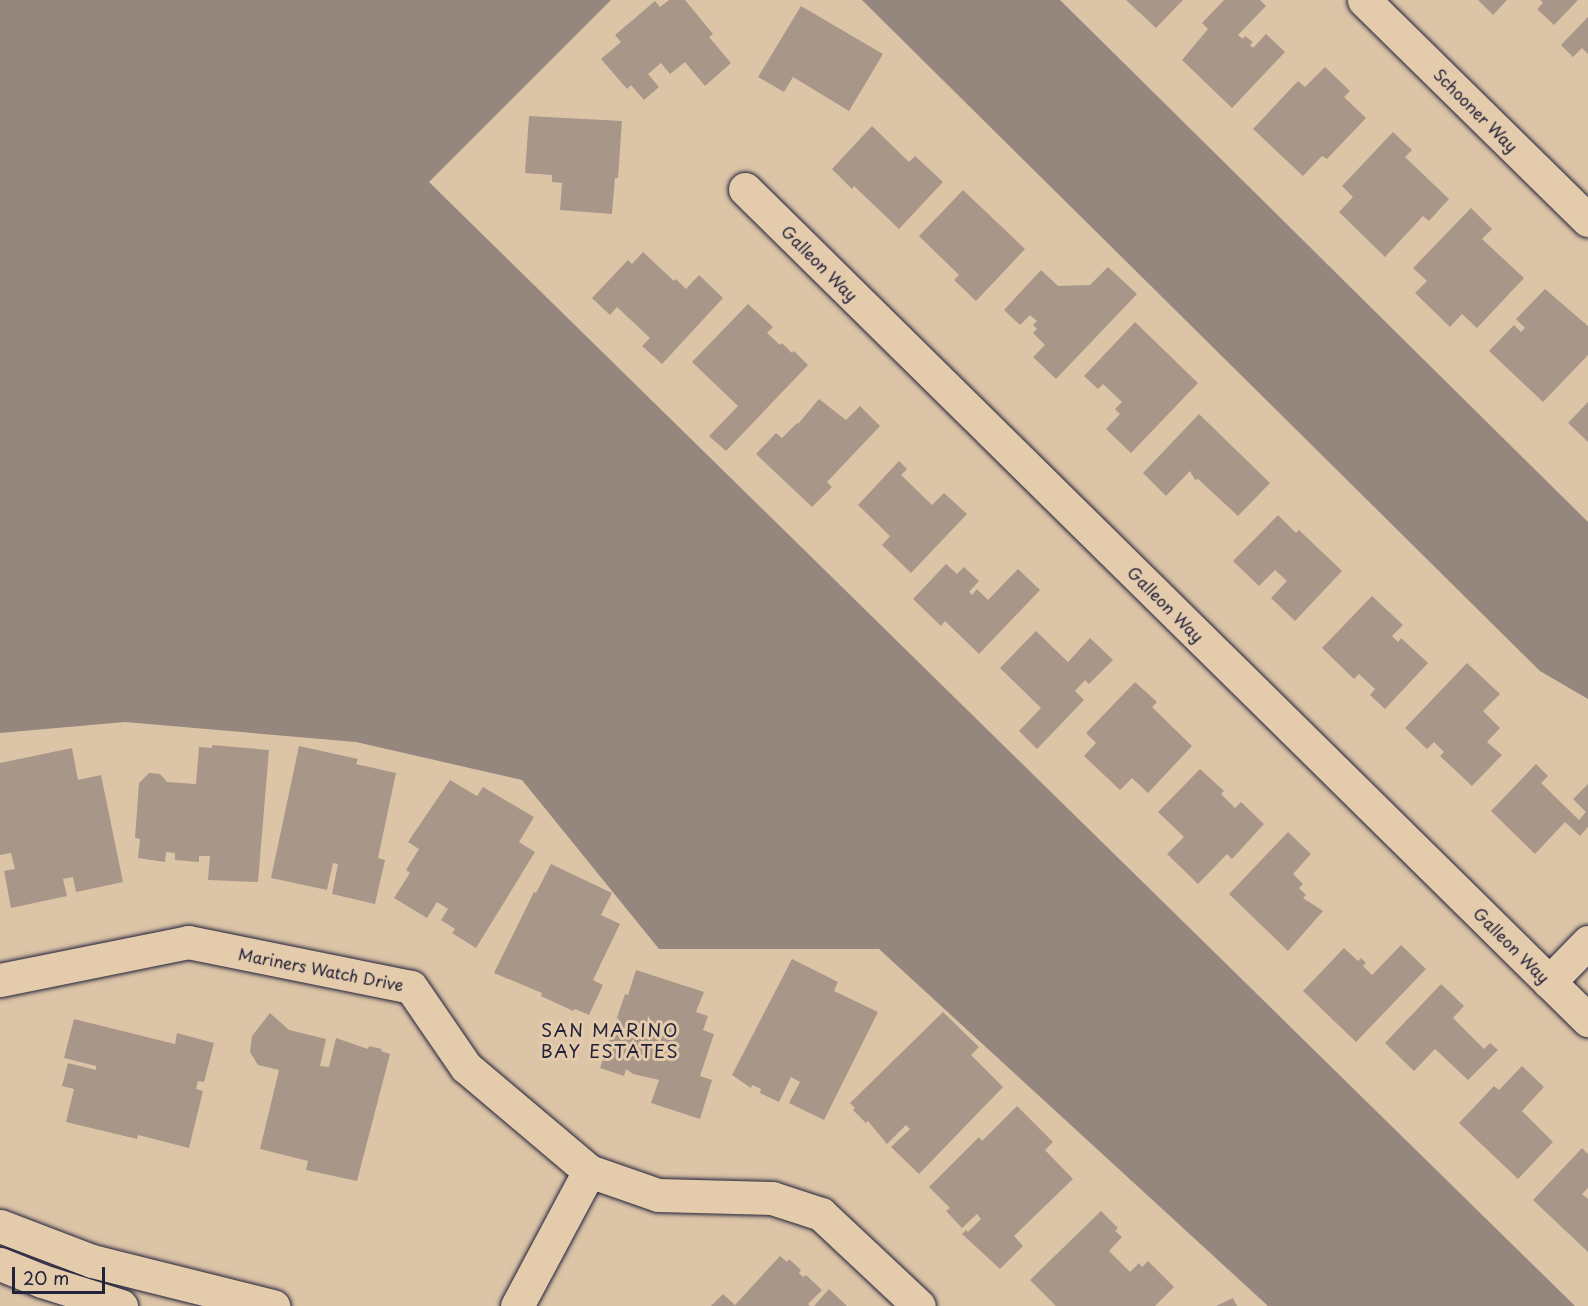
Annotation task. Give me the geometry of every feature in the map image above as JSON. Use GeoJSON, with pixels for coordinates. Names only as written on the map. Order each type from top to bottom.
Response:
{"type":"FeatureCollection","features":[{"type":"Feature","properties":{"kind":"street","name":"Schooner Way"},"geometry":{"type":"LineString","coordinates":[[1364,0],[1588,220]]}},
{"type":"Feature","properties":{"kind":"street","name":"Galleon Way"},"geometry":{"type":"LineString","coordinates":[[745,189],[1588,1020]]}},
{"type":"Feature","properties":{"kind":"street","name":"Mariners Watch Drive"},"geometry":{"type":"LineString","coordinates":[[0,980],[188,942],[411,987],[466,1067],[589,1171],[658,1195],[772,1198],[821,1214],[919,1306]]}},
{"type":"Feature","properties":{"kind":"street"},"geometry":{"type":"LineString","coordinates":[[1549,982],[1588,942]]}},
{"type":"Feature","properties":{"kind":"street"},"geometry":{"type":"LineString","coordinates":[[517,1306],[589,1171]]}},
{"type":"Feature","properties":{"kind":"street"},"geometry":{"type":"LineString","coordinates":[[0,1226],[92,1261],[273,1306]]}},
{"type":"Feature","properties":{"kind":"street"},"geometry":{"type":"LineString","coordinates":[[0,1264],[42,1281],[121,1306]]}},
{"type":"Feature","properties":{"kind":"shaded area"},"geometry":{"type":"Polygon","coordinates":[[[0,0],[611,0],[429,182],[1575,1306],[1268,1306],[879,949],[659,949],[522,780],[356,742],[125,722],[0,733],[0,0]]]}},
{"type":"Feature","properties":{"kind":"shaded area"},"geometry":{"type":"Polygon","coordinates":[[[862,0],[1060,0],[1588,522],[1588,699],[1540,671],[862,0]]]}},
{"type":"Feature","properties":{"kind":"building"},"geometry":{"type":"Polygon","coordinates":[[[669,0],[685,0],[713,34],[709,37],[731,63],[705,86],[685,62],[670,74],[661,63],[648,74],[659,87],[644,100],[631,85],[627,89],[601,59],[621,42],[615,35],[655,1],[660,7],[669,0]]]}},
{"type":"Feature","properties":{"kind":"building"},"geometry":{"type":"Polygon","coordinates":[[[1126,0],[1183,0],[1156,28],[1126,0]]]}},
{"type":"Feature","properties":{"kind":"building"},"geometry":{"type":"Polygon","coordinates":[[[1224,0],[1260,0],[1266,6],[1238,35],[1243,39],[1245,36],[1253,42],[1250,45],[1253,48],[1266,34],[1285,52],[1232,108],[1182,60],[1208,29],[1202,23],[1224,0]]]}},
{"type":"Feature","properties":{"kind":"building"},"geometry":{"type":"Polygon","coordinates":[[[1478,0],[1507,0],[1493,15],[1478,0]]]}},
{"type":"Feature","properties":{"kind":"building"},"geometry":{"type":"Polygon","coordinates":[[[1540,0],[1578,0],[1554,25],[1537,9],[1543,3],[1540,0]]]}},
{"type":"Feature","properties":{"kind":"building"},"geometry":{"type":"Polygon","coordinates":[[[801,6],[883,54],[849,111],[793,77],[784,92],[758,77],[801,6]]]}},
{"type":"Feature","properties":{"kind":"building"},"geometry":{"type":"Polygon","coordinates":[[[1588,17],[1588,54],[1582,48],[1573,57],[1561,45],[1588,17]]]}},
{"type":"Feature","properties":{"kind":"building"},"geometry":{"type":"Polygon","coordinates":[[[1325,67],[1350,91],[1344,97],[1366,118],[1327,159],[1322,156],[1303,176],[1253,129],[1298,81],[1305,87],[1325,67]]]}},
{"type":"Feature","properties":{"kind":"building"},"geometry":{"type":"Polygon","coordinates":[[[529,116],[622,121],[618,178],[615,178],[612,214],[560,210],[562,183],[552,182],[552,175],[525,173],[529,116]]]}},
{"type":"Feature","properties":{"kind":"building"},"geometry":{"type":"Polygon","coordinates":[[[872,126],[909,162],[915,156],[943,182],[899,229],[854,186],[852,189],[832,169],[872,126]]]}},
{"type":"Feature","properties":{"kind":"building"},"geometry":{"type":"Polygon","coordinates":[[[1393,132],[1412,150],[1405,157],[1449,199],[1429,221],[1423,216],[1385,257],[1339,212],[1353,197],[1342,186],[1393,132]]]}},
{"type":"Feature","properties":{"kind":"building"},"geometry":{"type":"Polygon","coordinates":[[[963,190],[1025,249],[976,301],[954,280],[959,275],[919,236],[963,190]]]}},
{"type":"Feature","properties":{"kind":"building"},"geometry":{"type":"Polygon","coordinates":[[[1471,208],[1492,229],[1482,239],[1524,278],[1477,328],[1462,314],[1450,327],[1415,293],[1427,281],[1413,268],[1471,208]]]}},
{"type":"Feature","properties":{"kind":"building"},"geometry":{"type":"Polygon","coordinates":[[[643,252],[686,289],[699,275],[723,298],[662,364],[642,346],[650,338],[617,307],[610,315],[592,298],[628,260],[632,264],[643,252]]]}},
{"type":"Feature","properties":{"kind":"building"},"geometry":{"type":"Polygon","coordinates":[[[1108,267],[1137,294],[1056,379],[1033,357],[1045,345],[1033,333],[1037,329],[1033,325],[1037,321],[1030,315],[1020,325],[1004,310],[1041,270],[1058,286],[1090,285],[1108,267]]]}},
{"type":"Feature","properties":{"kind":"building"},"geometry":{"type":"Polygon","coordinates":[[[1545,289],[1588,326],[1588,355],[1543,402],[1489,351],[1514,325],[1521,332],[1525,328],[1516,319],[1545,289]]]}},
{"type":"Feature","properties":{"kind":"building"},"geometry":{"type":"Polygon","coordinates":[[[748,304],[773,327],[767,333],[792,353],[794,351],[808,365],[726,451],[709,436],[738,406],[692,362],[748,304]]]}},
{"type":"Feature","properties":{"kind":"building"},"geometry":{"type":"Polygon","coordinates":[[[1135,322],[1198,383],[1131,453],[1106,429],[1120,414],[1115,409],[1122,402],[1103,384],[1098,389],[1084,376],[1135,322]]]}},
{"type":"Feature","properties":{"kind":"building"},"geometry":{"type":"Polygon","coordinates":[[[819,399],[846,420],[860,406],[880,426],[827,482],[832,487],[812,507],[756,454],[776,433],[782,438],[798,424],[819,399]]]}},
{"type":"Feature","properties":{"kind":"building"},"geometry":{"type":"Polygon","coordinates":[[[1588,402],[1588,442],[1568,423],[1588,402]]]}},
{"type":"Feature","properties":{"kind":"building"},"geometry":{"type":"Polygon","coordinates":[[[1199,414],[1270,483],[1238,516],[1198,479],[1195,480],[1190,471],[1166,496],[1143,473],[1199,414]]]}},
{"type":"Feature","properties":{"kind":"building"},"geometry":{"type":"Polygon","coordinates":[[[899,461],[907,469],[901,475],[932,505],[944,493],[967,514],[911,573],[882,545],[890,536],[858,505],[899,461]]]}},
{"type":"Feature","properties":{"kind":"building"},"geometry":{"type":"Polygon","coordinates":[[[1278,515],[1296,533],[1299,530],[1342,571],[1295,621],[1271,598],[1287,581],[1275,570],[1259,586],[1233,561],[1278,515]]]}},
{"type":"Feature","properties":{"kind":"building"},"geometry":{"type":"Polygon","coordinates":[[[946,564],[957,574],[964,567],[979,581],[969,592],[972,595],[977,589],[988,600],[1018,569],[1040,590],[979,654],[945,621],[941,626],[913,599],[946,564]]]}},
{"type":"Feature","properties":{"kind":"building"},"geometry":{"type":"Polygon","coordinates":[[[1372,596],[1403,625],[1392,636],[1398,642],[1401,638],[1428,663],[1385,709],[1370,695],[1375,689],[1359,674],[1354,679],[1322,648],[1372,596]]]}},
{"type":"Feature","properties":{"kind":"building"},"geometry":{"type":"Polygon","coordinates":[[[1036,631],[1068,662],[1090,638],[1113,660],[1089,684],[1085,680],[1075,691],[1084,700],[1037,749],[1019,731],[1041,708],[1000,668],[1036,631]]]}},
{"type":"Feature","properties":{"kind":"building"},"geometry":{"type":"Polygon","coordinates":[[[1467,663],[1500,694],[1483,711],[1500,728],[1487,742],[1502,755],[1472,786],[1440,756],[1444,752],[1434,742],[1427,749],[1405,728],[1467,663]]]}},
{"type":"Feature","properties":{"kind":"building"},"geometry":{"type":"Polygon","coordinates":[[[1135,682],[1157,702],[1152,707],[1192,746],[1148,793],[1132,778],[1120,790],[1084,756],[1096,743],[1086,733],[1135,682]]]}},
{"type":"Feature","properties":{"kind":"building"},"geometry":{"type":"Polygon","coordinates":[[[212,745],[269,750],[258,882],[208,880],[210,856],[199,856],[199,862],[175,860],[175,853],[166,852],[165,862],[138,858],[140,839],[135,838],[139,783],[149,773],[160,774],[167,782],[196,784],[199,747],[212,748],[212,745]]]}},
{"type":"Feature","properties":{"kind":"building"},"geometry":{"type":"Polygon","coordinates":[[[299,746],[358,759],[356,764],[396,773],[378,858],[385,860],[375,904],[332,894],[338,864],[333,863],[327,890],[271,878],[299,746]]]}},
{"type":"Feature","properties":{"kind":"building"},"geometry":{"type":"Polygon","coordinates":[[[72,748],[78,780],[101,775],[123,882],[76,892],[73,877],[63,879],[67,896],[11,908],[4,871],[15,869],[11,853],[0,855],[0,763],[72,748]]]}},
{"type":"Feature","properties":{"kind":"building"},"geometry":{"type":"Polygon","coordinates":[[[1536,764],[1548,776],[1541,783],[1579,820],[1586,812],[1573,799],[1588,784],[1588,827],[1580,836],[1565,822],[1535,854],[1491,811],[1536,764]]]}},
{"type":"Feature","properties":{"kind":"building"},"geometry":{"type":"Polygon","coordinates":[[[1200,769],[1224,791],[1221,794],[1235,808],[1241,802],[1264,824],[1232,859],[1227,854],[1198,884],[1167,854],[1184,837],[1158,812],[1200,769]]]}},
{"type":"Feature","properties":{"kind":"building"},"geometry":{"type":"Polygon","coordinates":[[[450,780],[477,796],[483,787],[534,817],[519,842],[535,852],[476,948],[452,933],[455,929],[441,920],[448,909],[437,902],[427,918],[394,898],[410,873],[406,870],[419,849],[408,842],[450,780]]]}},
{"type":"Feature","properties":{"kind":"building"},"geometry":{"type":"Polygon","coordinates":[[[1288,832],[1311,854],[1293,874],[1303,884],[1299,888],[1306,895],[1303,898],[1323,911],[1288,951],[1229,894],[1288,832]]]}},
{"type":"Feature","properties":{"kind":"building"},"geometry":{"type":"Polygon","coordinates":[[[551,864],[612,893],[601,915],[620,924],[593,980],[603,985],[589,1015],[575,1009],[573,1011],[541,996],[542,993],[494,973],[534,892],[536,893],[551,864]]]}},
{"type":"Feature","properties":{"kind":"building"},"geometry":{"type":"Polygon","coordinates":[[[1401,945],[1426,969],[1356,1042],[1303,991],[1344,948],[1358,961],[1361,958],[1366,963],[1363,966],[1372,975],[1401,945]]]}},
{"type":"Feature","properties":{"kind":"building"},"geometry":{"type":"Polygon","coordinates":[[[792,959],[838,982],[834,991],[878,1012],[824,1120],[789,1103],[800,1082],[791,1077],[779,1102],[760,1093],[761,1089],[752,1085],[751,1088],[732,1075],[792,959]]]}},
{"type":"Feature","properties":{"kind":"building"},"geometry":{"type":"Polygon","coordinates":[[[636,970],[704,992],[696,1012],[708,1016],[703,1030],[714,1034],[700,1076],[712,1080],[700,1119],[651,1103],[659,1080],[633,1074],[626,1069],[624,1076],[600,1068],[625,994],[628,995],[636,970]]]}},
{"type":"Feature","properties":{"kind":"building"},"geometry":{"type":"Polygon","coordinates":[[[1441,984],[1464,1006],[1453,1018],[1484,1049],[1490,1043],[1498,1050],[1468,1080],[1435,1049],[1414,1071],[1385,1043],[1441,984]]]}},
{"type":"Feature","properties":{"kind":"building"},"geometry":{"type":"Polygon","coordinates":[[[943,1012],[979,1047],[971,1055],[1003,1087],[919,1174],[891,1147],[910,1129],[906,1125],[887,1144],[868,1121],[866,1123],[853,1110],[855,1108],[850,1103],[943,1012]]]}},
{"type":"Feature","properties":{"kind":"building"},"geometry":{"type":"Polygon","coordinates":[[[270,1013],[289,1030],[326,1039],[320,1066],[329,1067],[336,1038],[368,1049],[369,1046],[382,1049],[381,1051],[390,1054],[357,1181],[306,1170],[308,1161],[260,1149],[279,1070],[258,1065],[250,1052],[252,1036],[270,1013]]]}},
{"type":"Feature","properties":{"kind":"building"},"geometry":{"type":"Polygon","coordinates":[[[74,1019],[175,1044],[177,1033],[214,1043],[204,1082],[198,1081],[196,1089],[203,1091],[189,1148],[138,1135],[137,1139],[66,1122],[74,1089],[62,1086],[68,1063],[96,1070],[96,1066],[64,1058],[74,1019]]]}},
{"type":"Feature","properties":{"kind":"building"},"geometry":{"type":"Polygon","coordinates":[[[1522,1066],[1544,1087],[1522,1111],[1553,1142],[1518,1179],[1459,1123],[1494,1086],[1499,1090],[1522,1066]]]}},
{"type":"Feature","properties":{"kind":"building"},"geometry":{"type":"Polygon","coordinates":[[[1017,1106],[1053,1142],[1045,1150],[1073,1179],[1014,1236],[1023,1246],[1000,1269],[962,1234],[966,1230],[968,1232],[981,1219],[977,1214],[962,1228],[946,1211],[950,1208],[929,1187],[979,1137],[982,1141],[1017,1106]]]}},
{"type":"Feature","properties":{"kind":"building"},"geometry":{"type":"Polygon","coordinates":[[[1582,1148],[1588,1154],[1588,1188],[1582,1194],[1588,1199],[1588,1252],[1533,1200],[1582,1148]]]}},
{"type":"Feature","properties":{"kind":"building"},"geometry":{"type":"Polygon","coordinates":[[[1101,1211],[1118,1228],[1115,1231],[1122,1237],[1109,1251],[1130,1272],[1139,1263],[1142,1267],[1148,1261],[1174,1287],[1155,1306],[1056,1306],[1030,1280],[1101,1211]]]}},
{"type":"Feature","properties":{"kind":"building"},"geometry":{"type":"Polygon","coordinates":[[[780,1256],[787,1262],[789,1259],[801,1270],[799,1273],[803,1277],[806,1275],[822,1290],[808,1304],[810,1306],[711,1306],[723,1294],[735,1305],[780,1256]]]}},
{"type":"Feature","properties":{"kind":"building"},"geometry":{"type":"Polygon","coordinates":[[[829,1289],[847,1306],[814,1306],[829,1289]]]}},
{"type":"Feature","properties":{"kind":"building"},"geometry":{"type":"Polygon","coordinates":[[[1233,1298],[1237,1306],[1216,1306],[1233,1298]]]}},
{"type":"Feature","properties":{"kind":"district","name":"SAN MARINO BAY ESTATES"},"geometry":{"type":"Point","coordinates":[610,1041]}}]}
